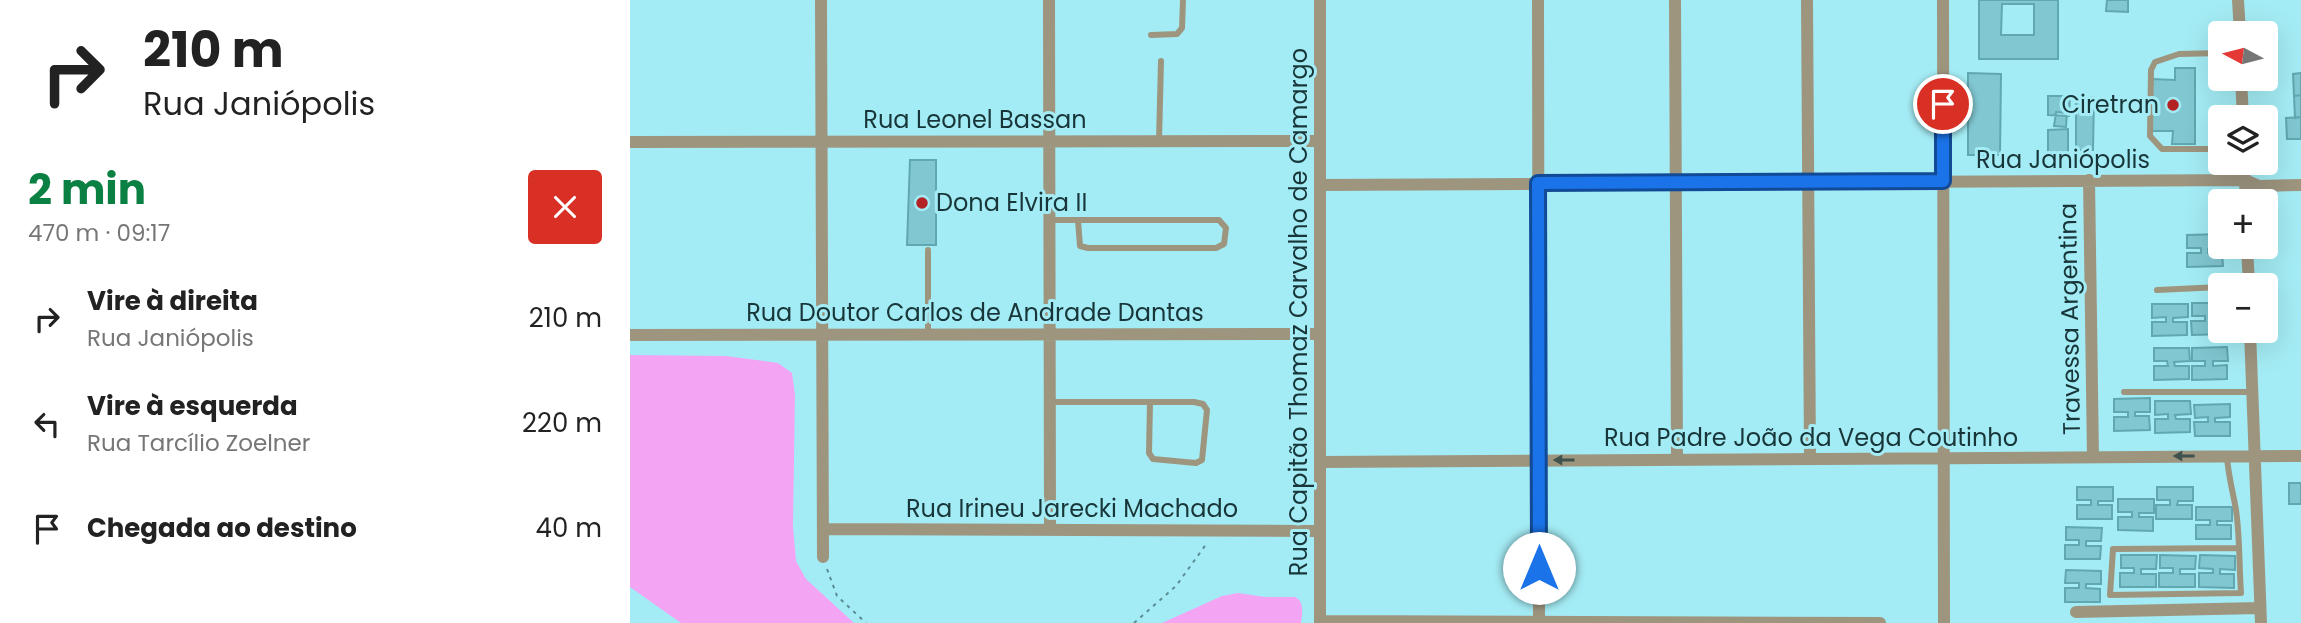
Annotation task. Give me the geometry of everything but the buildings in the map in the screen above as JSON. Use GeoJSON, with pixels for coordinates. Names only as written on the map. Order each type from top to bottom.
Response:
{"type":"FeatureCollection","features":[{"type":"Feature","properties":{"kind":"street"},"geometry":{"type":"LineString","coordinates":[[821,0],[823,557]]}},
{"type":"Feature","properties":{"kind":"street"},"geometry":{"type":"LineString","coordinates":[[1049,0],[1050,530]]}},
{"type":"Feature","properties":{"kind":"street","name":"Rua Capitão Thomaz Carvalho de Camargo"},"geometry":{"type":"LineString","coordinates":[[1320,0],[1320,622]]}},
{"type":"Feature","properties":{"kind":"street"},"geometry":{"type":"LineString","coordinates":[[1538,0],[1539,622]]}},
{"type":"Feature","properties":{"kind":"street"},"geometry":{"type":"LineString","coordinates":[[1675,0],[1677,460]]}},
{"type":"Feature","properties":{"kind":"street"},"geometry":{"type":"LineString","coordinates":[[1807,0],[1810,459]]}},
{"type":"Feature","properties":{"kind":"street"},"geometry":{"type":"LineString","coordinates":[[1943,0],[1944,623]]}},
{"type":"Feature","properties":{"kind":"street"},"geometry":{"type":"LineString","coordinates":[[2238,0],[2239,21]]}},
{"type":"Feature","properties":{"kind":"street","name":"Rua Leonel Bassan"},"geometry":{"type":"LineString","coordinates":[[630,142],[1320,141]]}},
{"type":"Feature","properties":{"kind":"street"},"geometry":{"type":"LineString","coordinates":[[2245,175],[2245,189]]}},
{"type":"Feature","properties":{"kind":"street","name":"Rua Janiópolis"},"geometry":{"type":"LineString","coordinates":[[1320,185],[2089,180],[2245,180],[2259,186],[2301,185]]}},
{"type":"Feature","properties":{"kind":"street","name":"Travessa Argentina"},"geometry":{"type":"LineString","coordinates":[[2089,180],[2093,457]]}},
{"type":"Feature","properties":{"kind":"street","name":"Rua Doutor Carlos de Andrade Dantas"},"geometry":{"type":"LineString","coordinates":[[630,335],[1320,334]]}},
{"type":"Feature","properties":{"kind":"street"},"geometry":{"type":"LineString","coordinates":[[2250,343],[2261,623]]}},
{"type":"Feature","properties":{"kind":"street","name":"Rua Padre João da Vega Coutinho"},"geometry":{"type":"LineString","coordinates":[[1320,462],[2301,456]]}},
{"type":"Feature","properties":{"kind":"street","name":"Rua Irineu Jarecki Machado"},"geometry":{"type":"LineString","coordinates":[[823,529],[1320,531]]}},
{"type":"Feature","properties":{"kind":"street"},"geometry":{"type":"LineString","coordinates":[[2076,612],[2260,608]]}},
{"type":"Feature","properties":{"kind":"street"},"geometry":{"type":"LineString","coordinates":[[1320,622],[1880,623]]}},
{"type":"Feature","properties":{"kind":"lane"},"geometry":{"type":"LineString","coordinates":[[1151,35],[1177,34],[1182,28],[1183,0]]}},
{"type":"Feature","properties":{"kind":"lane"},"geometry":{"type":"LineString","coordinates":[[2208,53],[2179,54],[2155,62],[2151,70],[2150,136],[2162,149],[2208,149]]}},
{"type":"Feature","properties":{"kind":"lane"},"geometry":{"type":"LineString","coordinates":[[1159,141],[1161,61]]}},
{"type":"Feature","properties":{"kind":"lane"},"geometry":{"type":"LineString","coordinates":[[1049,220],[1078,220],[1219,220],[1226,228],[1224,244],[1216,248],[1088,248],[1080,246],[1078,220]]}},
{"type":"Feature","properties":{"kind":"lane"},"geometry":{"type":"LineString","coordinates":[[928,250],[928,334]]}},
{"type":"Feature","properties":{"kind":"lane"},"geometry":{"type":"LineString","coordinates":[[2157,290],[2208,288]]}},
{"type":"Feature","properties":{"kind":"lane"},"geometry":{"type":"LineString","coordinates":[[2124,392],[2252,392]]}},
{"type":"Feature","properties":{"kind":"lane"},"geometry":{"type":"LineString","coordinates":[[1049,402],[1150,402],[1194,402],[1203,404],[1207,410],[1202,460],[1196,463],[1153,459],[1149,453],[1150,402]]}},
{"type":"Feature","properties":{"kind":"lane"},"geometry":{"type":"LineString","coordinates":[[2227,456],[2235,509],[2238,548],[2241,593],[2110,595],[2113,550],[2238,548]]}},
{"type":"Feature","properties":{"kind":"path"},"geometry":{"type":"LineString","coordinates":[[1134,623],[1176,586],[1216,531]]}},
{"type":"Feature","properties":{"kind":"path"},"geometry":{"type":"LineString","coordinates":[[823,557],[837,596],[866,623]]}},
{"type":"Feature","properties":{"kind":"shaded area"},"geometry":{"type":"Polygon","coordinates":[[[630,355],[726,356],[778,363],[792,373],[795,395],[793,526],[796,561],[806,579],[854,623],[681,623],[630,587],[630,355]]]}},
{"type":"Feature","properties":{"kind":"shaded area"},"geometry":{"type":"Polygon","coordinates":[[[1238,593],[1265,597],[1295,597],[1302,605],[1301,623],[1162,623],[1222,596],[1238,593]]]}},
{"type":"Feature","properties":{"kind":"place","name":"Ciretran"},"geometry":{"type":"Point","coordinates":[2173,105]}},
{"type":"Feature","properties":{"kind":"place","name":"Dona Elvira II"},"geometry":{"type":"Point","coordinates":[922,203]}},
{"type":"Feature","properties":{"kind":"route"},"geometry":{"type":"LineString","coordinates":[[1539,568],[1538,183],[1943,181],[1943,104]]}}]}
